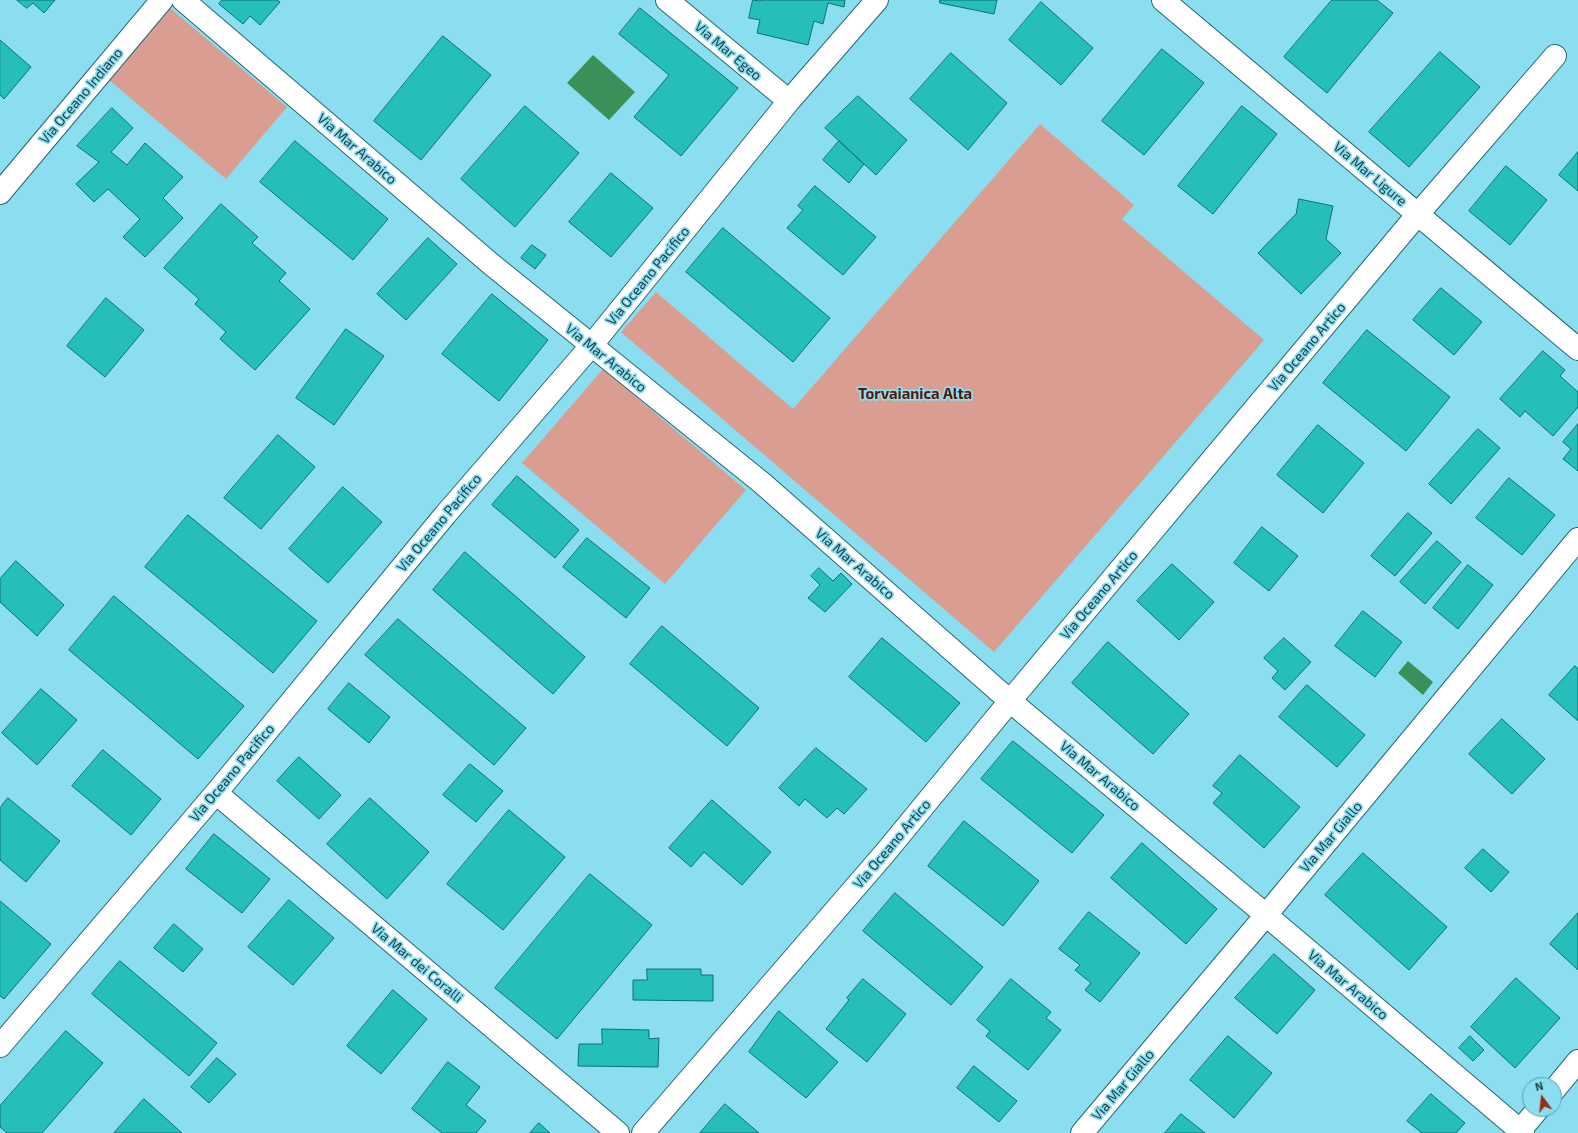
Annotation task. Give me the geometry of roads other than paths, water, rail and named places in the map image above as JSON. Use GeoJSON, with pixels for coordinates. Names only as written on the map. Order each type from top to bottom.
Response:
{"type":"FeatureCollection","features":[{"type":"Feature","properties":{"kind":"street","name":"Via Oceano Indiano"},"geometry":{"type":"LineString","coordinates":[[0,194],[162,0]]}},
{"type":"Feature","properties":{"kind":"street","name":"Via Mar Arabico"},"geometry":{"type":"LineString","coordinates":[[183,0],[491,264],[762,483],[1010,701],[1266,915],[1520,1132]]}},
{"type":"Feature","properties":{"kind":"street","name":"Via Mar Egeo"},"geometry":{"type":"LineString","coordinates":[[667,0],[789,101]]}},
{"type":"Feature","properties":{"kind":"street","name":"Via Oceano Pacifico"},"geometry":{"type":"LineString","coordinates":[[0,1046],[216,793],[440,521],[591,346],[789,101],[877,0]]}},
{"type":"Feature","properties":{"kind":"street","name":"Via Mar Ligure"},"geometry":{"type":"LineString","coordinates":[[1163,0],[1578,349]]}},
{"type":"Feature","properties":{"kind":"street","name":"Via Oceano Artico"},"geometry":{"type":"LineString","coordinates":[[643,1133],[885,853],[1010,701],[1418,214],[1555,56]]}},
{"type":"Feature","properties":{"kind":"street","name":"Via Mar Giallo"},"geometry":{"type":"LineString","coordinates":[[1082,1133],[1266,915],[1578,539]]}},
{"type":"Feature","properties":{"kind":"street","name":"Via Mar dei Coralli"},"geometry":{"type":"LineString","coordinates":[[216,793],[618,1133]]}},
{"type":"Feature","properties":{"kind":"street"},"geometry":{"type":"LineString","coordinates":[[1562,1080],[1578,1061]]}},
{"type":"Feature","properties":{"kind":"street"},"geometry":{"type":"LineString","coordinates":[[1520,1132],[1532,1117]]}},
{"type":"Feature","properties":{"kind":"district","name":"Torvaianica Alta"},"geometry":{"type":"Point","coordinates":[915,394]}}]}
